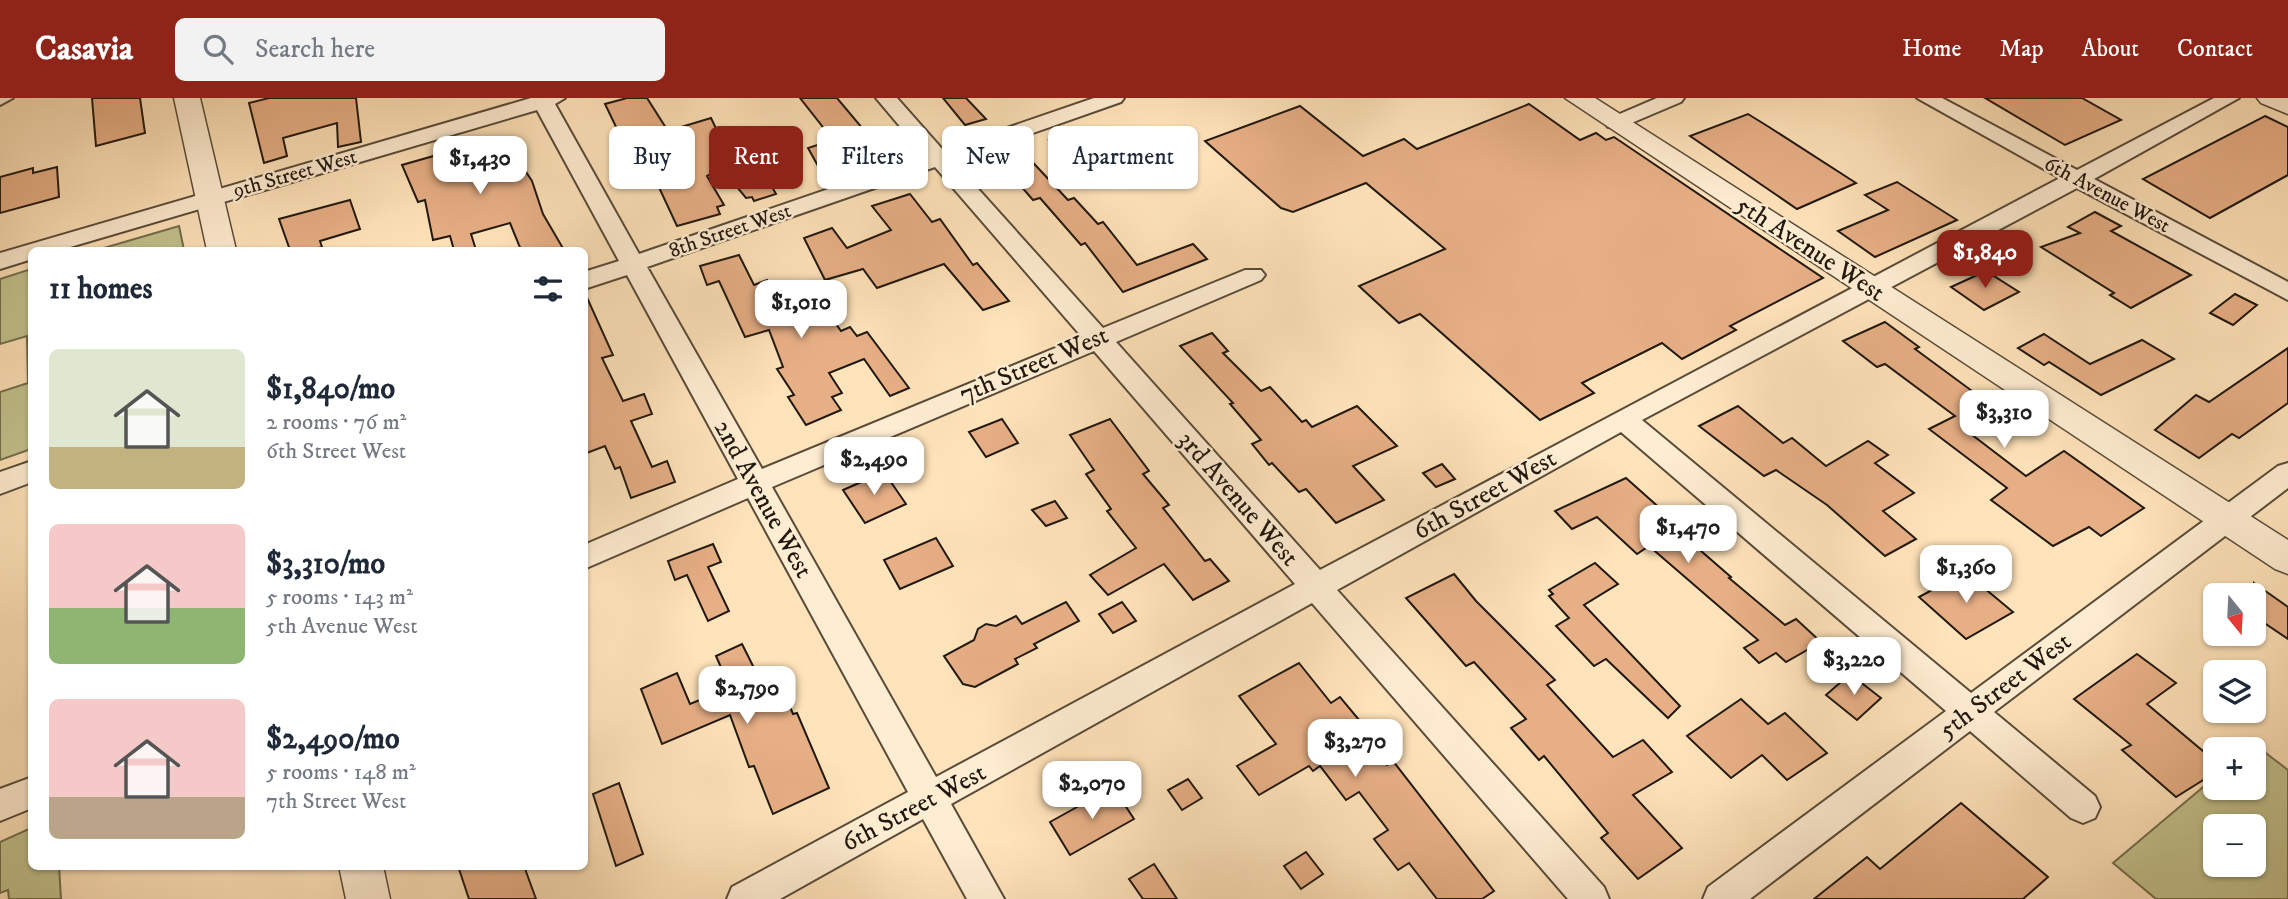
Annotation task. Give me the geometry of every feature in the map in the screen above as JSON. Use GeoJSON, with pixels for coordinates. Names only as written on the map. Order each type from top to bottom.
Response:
{"type":"FeatureCollection","features":[{"type":"Feature","properties":{"kind":"street"},"geometry":{"type":"LineString","coordinates":[[187,98],[221,247]]}},
{"type":"Feature","properties":{"kind":"street","name":"3rd Avenue West"},"geometry":{"type":"LineString","coordinates":[[886,98],[1591,899]]}},
{"type":"Feature","properties":{"kind":"street","name":"8th Street West"},"geometry":{"type":"LineString","coordinates":[[588,280],[1114,98]]}},
{"type":"Feature","properties":{"kind":"street","name":"5th Avenue West"},"geometry":{"type":"LineString","coordinates":[[1578,98],[2288,559]]}},
{"type":"Feature","properties":{"kind":"street"},"geometry":{"type":"LineString","coordinates":[[1615,122],[1674,98]]}},
{"type":"Feature","properties":{"kind":"street","name":"6th Avenue West"},"geometry":{"type":"LineString","coordinates":[[1927,98],[2288,292]]}},
{"type":"Feature","properties":{"kind":"street","name":"6th Street West"},"geometry":{"type":"LineString","coordinates":[[745,899],[1623,419],[2229,98]]}},
{"type":"Feature","properties":{"kind":"street"},"geometry":{"type":"LineString","coordinates":[[2270,98],[2288,106]]}},
{"type":"Feature","properties":{"kind":"street","name":"9th Street West"},"geometry":{"type":"LineString","coordinates":[[47,247],[547,99]]}},
{"type":"Feature","properties":{"kind":"street","name":"2nd Avenue West"},"geometry":{"type":"LineString","coordinates":[[547,99],[634,264],[986,899]]}},
{"type":"Feature","properties":{"kind":"street"},"geometry":{"type":"LineString","coordinates":[[106,247],[126,224]]}},
{"type":"Feature","properties":{"kind":"street","name":"9th Street West"},"geometry":{"type":"LineString","coordinates":[[0,261],[28,253]]}},
{"type":"Feature","properties":{"kind":"street","name":"7th Street West"},"geometry":{"type":"LineString","coordinates":[[588,556],[936,406],[1253,275]]}},
{"type":"Feature","properties":{"kind":"street"},"geometry":{"type":"LineString","coordinates":[[1623,419],[2083,807]]}},
{"type":"Feature","properties":{"kind":"street","name":"5th Street West"},"geometry":{"type":"LineString","coordinates":[[1721,899],[2288,472]]}},
{"type":"Feature","properties":{"kind":"street"},"geometry":{"type":"LineString","coordinates":[[0,483],[28,473]]}},
{"type":"Feature","properties":{"kind":"street"},"geometry":{"type":"LineString","coordinates":[[0,805],[28,794]]}},
{"type":"Feature","properties":{"kind":"street"},"geometry":{"type":"LineString","coordinates":[[362,870],[368,899]]}},
{"type":"Feature","properties":{"kind":"green space"},"geometry":{"type":"Polygon","coordinates":[[[179,226],[183,247],[107,247],[179,226]]]}},
{"type":"Feature","properties":{"kind":"green space"},"geometry":{"type":"Polygon","coordinates":[[[28,270],[28,383],[27,336],[0,344],[0,279],[28,270]]]}},
{"type":"Feature","properties":{"kind":"green space"},"geometry":{"type":"Polygon","coordinates":[[[28,383],[28,450],[0,460],[0,392],[28,383]]]}},
{"type":"Feature","properties":{"kind":"green space"},"geometry":{"type":"Polygon","coordinates":[[[2266,753],[2288,770],[2288,899],[2156,899],[2113,863],[2203,787],[2203,800],[2266,800],[2266,753]]]}},
{"type":"Feature","properties":{"kind":"green space"},"geometry":{"type":"Polygon","coordinates":[[[28,829],[28,870],[59,870],[61,899],[9,899],[8,890],[0,893],[0,842],[28,829]]]}},
{"type":"Feature","properties":{"kind":"building"},"geometry":{"type":"Polygon","coordinates":[[[92,98],[140,98],[145,133],[96,146],[92,98]]]}},
{"type":"Feature","properties":{"kind":"building"},"geometry":{"type":"Polygon","coordinates":[[[269,98],[356,98],[361,142],[338,147],[337,123],[283,138],[287,156],[264,163],[249,103],[269,98]]]}},
{"type":"Feature","properties":{"kind":"building"},"geometry":{"type":"Polygon","coordinates":[[[627,98],[647,98],[665,126],[616,126],[605,104],[627,98]]]}},
{"type":"Feature","properties":{"kind":"building"},"geometry":{"type":"Polygon","coordinates":[[[800,98],[837,98],[860,126],[822,126],[800,98]]]}},
{"type":"Feature","properties":{"kind":"building"},"geometry":{"type":"Polygon","coordinates":[[[943,98],[966,98],[986,119],[965,125],[943,98]]]}},
{"type":"Feature","properties":{"kind":"building"},"geometry":{"type":"Polygon","coordinates":[[[1985,98],[2082,98],[2121,120],[2065,145],[1985,98]]]}},
{"type":"Feature","properties":{"kind":"building"},"geometry":{"type":"Polygon","coordinates":[[[1529,104],[1580,140],[1596,133],[1606,140],[1614,137],[1823,278],[1730,326],[1736,330],[1682,359],[1662,343],[1582,383],[1594,393],[1540,420],[1420,314],[1399,323],[1359,286],[1445,249],[1366,183],[1293,212],[1281,208],[1205,141],[1300,106],[1363,156],[1404,139],[1417,149],[1529,104]]]}},
{"type":"Feature","properties":{"kind":"building"},"geometry":{"type":"Polygon","coordinates":[[[1748,114],[1856,183],[1797,209],[1690,136],[1748,114]]]}},
{"type":"Feature","properties":{"kind":"building"},"geometry":{"type":"Polygon","coordinates":[[[2265,116],[2288,127],[2288,175],[2210,218],[2143,179],[2265,116]]]}},
{"type":"Feature","properties":{"kind":"building"},"geometry":{"type":"Polygon","coordinates":[[[711,118],[715,126],[709,126],[707,176],[709,189],[715,189],[724,205],[717,207],[720,214],[677,226],[660,189],[695,189],[695,126],[685,126],[711,118]]]}},
{"type":"Feature","properties":{"kind":"building"},"geometry":{"type":"Polygon","coordinates":[[[497,138],[501,145],[507,143],[532,181],[543,214],[562,247],[520,247],[510,223],[471,234],[475,247],[453,247],[450,236],[433,240],[425,200],[418,202],[402,165],[497,138]]]}},
{"type":"Feature","properties":{"kind":"building"},"geometry":{"type":"Polygon","coordinates":[[[817,145],[817,164],[808,148],[817,145]]]}},
{"type":"Feature","properties":{"kind":"building"},"geometry":{"type":"Polygon","coordinates":[[[1034,164],[1048,179],[1048,189],[1058,189],[1068,200],[1074,198],[1098,224],[1103,222],[1137,265],[1193,244],[1207,259],[1123,292],[1085,243],[1081,245],[1040,198],[1033,200],[1023,189],[1034,189],[1034,164]]]}},
{"type":"Feature","properties":{"kind":"building"},"geometry":{"type":"Polygon","coordinates":[[[57,167],[59,197],[0,213],[0,177],[33,168],[33,173],[57,167]]]}},
{"type":"Feature","properties":{"kind":"building"},"geometry":{"type":"Polygon","coordinates":[[[1897,182],[1957,220],[1875,257],[1838,231],[1888,210],[1865,195],[1897,182]]]}},
{"type":"Feature","properties":{"kind":"building"},"geometry":{"type":"Polygon","coordinates":[[[739,189],[773,189],[776,194],[754,201],[752,197],[746,198],[739,189]]]}},
{"type":"Feature","properties":{"kind":"building"},"geometry":{"type":"Polygon","coordinates":[[[910,194],[932,222],[940,219],[973,265],[977,263],[1009,301],[983,310],[944,264],[877,288],[863,269],[825,280],[804,238],[832,228],[847,248],[891,230],[872,206],[910,194]]]}},
{"type":"Feature","properties":{"kind":"building"},"geometry":{"type":"Polygon","coordinates":[[[350,200],[360,229],[320,241],[322,247],[289,247],[279,219],[350,200]]]}},
{"type":"Feature","properties":{"kind":"building"},"geometry":{"type":"Polygon","coordinates":[[[2095,212],[2121,226],[2111,231],[2191,275],[2131,308],[2110,295],[2114,293],[2041,247],[2080,233],[2068,227],[2095,212]]]}},
{"type":"Feature","properties":{"kind":"building"},"geometry":{"type":"Polygon","coordinates":[[[739,255],[754,285],[767,280],[781,306],[814,293],[841,331],[850,327],[857,336],[867,332],[909,388],[890,396],[864,359],[829,373],[842,393],[832,397],[841,410],[806,425],[788,397],[794,395],[777,369],[783,367],[769,330],[745,337],[719,281],[707,285],[700,266],[739,255]]]}},
{"type":"Feature","properties":{"kind":"building"},"geometry":{"type":"Polygon","coordinates":[[[1986,271],[2019,292],[1984,310],[1951,287],[1986,271]]]}},
{"type":"Feature","properties":{"kind":"building"},"geometry":{"type":"Polygon","coordinates":[[[2235,294],[2257,305],[2233,325],[2210,313],[2235,294]]]}},
{"type":"Feature","properties":{"kind":"building"},"geometry":{"type":"Polygon","coordinates":[[[588,300],[613,355],[602,358],[623,401],[644,394],[652,414],[631,421],[652,467],[667,461],[675,482],[631,498],[620,467],[615,469],[605,446],[588,452],[588,300]]]}},
{"type":"Feature","properties":{"kind":"building"},"geometry":{"type":"Polygon","coordinates":[[[1885,322],[1919,347],[1915,349],[2002,413],[1967,431],[2026,476],[2064,451],[2144,508],[2101,536],[2089,527],[2053,546],[1991,500],[2007,488],[1929,429],[1955,416],[1885,364],[1877,367],[1843,341],[1885,322]]]}},
{"type":"Feature","properties":{"kind":"building"},"geometry":{"type":"Polygon","coordinates":[[[1212,333],[1228,351],[1223,353],[1261,391],[1270,387],[1302,422],[1306,420],[1312,427],[1357,406],[1397,446],[1353,466],[1384,500],[1336,523],[1306,489],[1299,492],[1272,463],[1269,465],[1252,444],[1261,440],[1230,404],[1233,403],[1180,346],[1212,333]]]}},
{"type":"Feature","properties":{"kind":"building"},"geometry":{"type":"Polygon","coordinates":[[[2044,334],[2090,364],[2142,340],[2174,359],[2101,395],[2049,362],[2044,365],[2018,348],[2044,334]]]}},
{"type":"Feature","properties":{"kind":"building"},"geometry":{"type":"Polygon","coordinates":[[[2288,348],[2288,403],[2239,438],[2232,434],[2199,458],[2155,430],[2196,395],[2209,402],[2288,348]]]}},
{"type":"Feature","properties":{"kind":"building"},"geometry":{"type":"Polygon","coordinates":[[[1738,406],[1783,443],[1792,438],[1826,466],[1868,441],[1888,455],[1875,463],[1914,493],[1883,511],[1916,539],[1885,556],[1827,505],[1776,470],[1764,476],[1699,426],[1738,406]]]}},
{"type":"Feature","properties":{"kind":"building"},"geometry":{"type":"Polygon","coordinates":[[[1002,419],[1018,443],[986,457],[969,432],[1002,419]]]}},
{"type":"Feature","properties":{"kind":"building"},"geometry":{"type":"Polygon","coordinates":[[[1110,419],[1149,471],[1143,474],[1169,505],[1163,508],[1205,561],[1210,559],[1229,581],[1193,600],[1164,564],[1108,595],[1090,575],[1136,548],[1107,511],[1111,509],[1086,474],[1094,470],[1070,435],[1110,419]]]}},
{"type":"Feature","properties":{"kind":"building"},"geometry":{"type":"Polygon","coordinates":[[[1442,464],[1455,479],[1436,487],[1423,473],[1442,464]]]}},
{"type":"Feature","properties":{"kind":"building"},"geometry":{"type":"Polygon","coordinates":[[[884,472],[906,504],[865,523],[843,490],[884,472]]]}},
{"type":"Feature","properties":{"kind":"building"},"geometry":{"type":"Polygon","coordinates":[[[1626,478],[1690,535],[1685,537],[1731,577],[1729,578],[1785,625],[1796,619],[1821,642],[1786,662],[1776,653],[1759,663],[1744,648],[1758,640],[1649,546],[1637,554],[1597,517],[1572,529],[1555,511],[1626,478]]]}},
{"type":"Feature","properties":{"kind":"building"},"geometry":{"type":"Polygon","coordinates":[[[1055,501],[1067,518],[1046,526],[1032,510],[1055,501]]]}},
{"type":"Feature","properties":{"kind":"building"},"geometry":{"type":"Polygon","coordinates":[[[936,538],[953,566],[900,589],[884,560],[936,538]]]}},
{"type":"Feature","properties":{"kind":"building"},"geometry":{"type":"Polygon","coordinates":[[[713,544],[721,562],[708,567],[729,611],[708,621],[687,575],[675,580],[668,561],[713,544]]]}},
{"type":"Feature","properties":{"kind":"building"},"geometry":{"type":"Polygon","coordinates":[[[1595,563],[1618,584],[1584,605],[1680,706],[1668,718],[1606,659],[1594,666],[1556,626],[1569,618],[1549,596],[1553,594],[1549,590],[1595,563]]]}},
{"type":"Feature","properties":{"kind":"building"},"geometry":{"type":"Polygon","coordinates":[[[1965,572],[2013,612],[1966,639],[1919,597],[1965,572]]]}},
{"type":"Feature","properties":{"kind":"building"},"geometry":{"type":"Polygon","coordinates":[[[1454,574],[1476,601],[1555,680],[1547,685],[1613,757],[1643,740],[1672,772],[1633,795],[1682,848],[1638,879],[1601,838],[1608,833],[1544,756],[1539,760],[1511,728],[1526,719],[1474,662],[1466,666],[1406,598],[1454,574]]]}},
{"type":"Feature","properties":{"kind":"building"},"geometry":{"type":"Polygon","coordinates":[[[2266,591],[2288,607],[2288,639],[2266,624],[2266,591]]]}},
{"type":"Feature","properties":{"kind":"building"},"geometry":{"type":"Polygon","coordinates":[[[1066,602],[1079,621],[1034,644],[1037,648],[1015,659],[1018,664],[975,687],[963,684],[944,656],[974,640],[978,629],[986,624],[996,626],[1016,616],[1022,624],[1066,602]]]}},
{"type":"Feature","properties":{"kind":"building"},"geometry":{"type":"Polygon","coordinates":[[[1122,602],[1136,621],[1113,633],[1099,614],[1122,602]]]}},
{"type":"Feature","properties":{"kind":"building"},"geometry":{"type":"Polygon","coordinates":[[[742,644],[758,676],[775,669],[793,714],[797,713],[829,788],[773,814],[754,766],[749,767],[730,715],[662,744],[641,689],[677,673],[690,704],[730,688],[716,656],[742,644]]]}},
{"type":"Feature","properties":{"kind":"building"},"geometry":{"type":"Polygon","coordinates":[[[2137,654],[2176,683],[2147,704],[2203,751],[2203,780],[2176,797],[2122,750],[2131,745],[2074,699],[2137,654]]]}},
{"type":"Feature","properties":{"kind":"building"},"geometry":{"type":"Polygon","coordinates":[[[1299,663],[1331,703],[1340,697],[1360,721],[1354,725],[1387,765],[1393,761],[1494,891],[1482,899],[1437,899],[1409,863],[1398,870],[1374,839],[1388,830],[1359,792],[1346,800],[1320,766],[1313,771],[1309,766],[1259,795],[1237,766],[1276,744],[1239,696],[1299,663]]]}},
{"type":"Feature","properties":{"kind":"building"},"geometry":{"type":"Polygon","coordinates":[[[1850,674],[1881,698],[1857,720],[1826,695],[1850,674]]]}},
{"type":"Feature","properties":{"kind":"building"},"geometry":{"type":"Polygon","coordinates":[[[1741,699],[1768,724],[1785,713],[1827,753],[1787,780],[1762,755],[1731,778],[1687,736],[1741,699]]]}},
{"type":"Feature","properties":{"kind":"building"},"geometry":{"type":"Polygon","coordinates":[[[1188,779],[1202,798],[1182,810],[1168,790],[1188,779]]]}},
{"type":"Feature","properties":{"kind":"building"},"geometry":{"type":"Polygon","coordinates":[[[619,783],[643,854],[616,866],[593,794],[619,783]]]}},
{"type":"Feature","properties":{"kind":"building"},"geometry":{"type":"Polygon","coordinates":[[[1113,787],[1134,819],[1070,855],[1050,822],[1113,787]]]}},
{"type":"Feature","properties":{"kind":"building"},"geometry":{"type":"Polygon","coordinates":[[[1961,803],[2048,877],[2023,899],[1814,899],[1867,857],[1880,869],[1961,803]]]}},
{"type":"Feature","properties":{"kind":"building"},"geometry":{"type":"Polygon","coordinates":[[[1306,852],[1323,874],[1301,889],[1284,866],[1306,852]]]}},
{"type":"Feature","properties":{"kind":"building"},"geometry":{"type":"Polygon","coordinates":[[[1154,864],[1177,899],[1143,899],[1129,879],[1154,864]]]}},
{"type":"Feature","properties":{"kind":"building"},"geometry":{"type":"Polygon","coordinates":[[[459,870],[525,870],[536,899],[469,899],[459,870]]]}}]}
